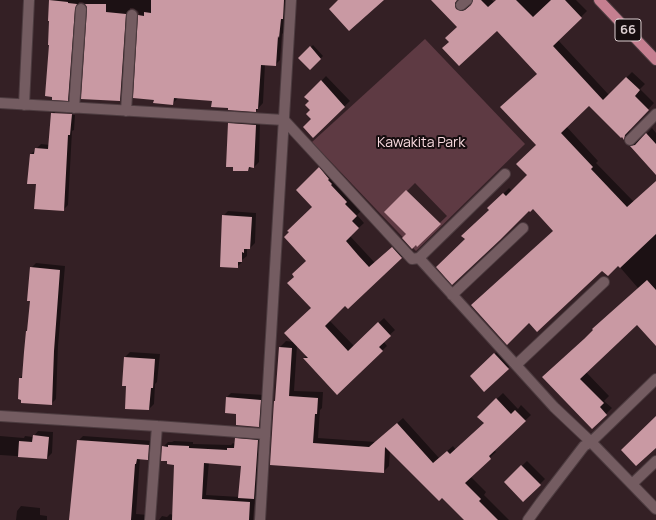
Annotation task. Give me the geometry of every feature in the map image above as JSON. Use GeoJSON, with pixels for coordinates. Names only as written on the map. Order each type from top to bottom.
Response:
{"type":"FeatureCollection","features":[{"type":"Feature","properties":{"kind":"main road","name":"66"},"geometry":{"type":"LineString","coordinates":[[600,0],[656,60]]}},
{"type":"Feature","properties":{"kind":"street"},"geometry":{"type":"LineString","coordinates":[[24,104],[29,0]]}},
{"type":"Feature","properties":{"kind":"street"},"geometry":{"type":"LineString","coordinates":[[260,520],[291,0]]}},
{"type":"Feature","properties":{"kind":"street"},"geometry":{"type":"LineString","coordinates":[[74,108],[81,9]]}},
{"type":"Feature","properties":{"kind":"street"},"geometry":{"type":"LineString","coordinates":[[126,111],[132,16]]}},
{"type":"Feature","properties":{"kind":"street"},"geometry":{"type":"LineString","coordinates":[[0,103],[284,120],[412,259],[419,258],[505,174]]}},
{"type":"Feature","properties":{"kind":"street"},"geometry":{"type":"LineString","coordinates":[[630,140],[656,114]]}},
{"type":"Feature","properties":{"kind":"street"},"geometry":{"type":"LineString","coordinates":[[452,295],[523,228]]}},
{"type":"Feature","properties":{"kind":"street"},"geometry":{"type":"LineString","coordinates":[[419,258],[554,407],[591,442],[656,509]]}},
{"type":"Feature","properties":{"kind":"street"},"geometry":{"type":"LineString","coordinates":[[516,365],[604,282]]}},
{"type":"Feature","properties":{"kind":"street"},"geometry":{"type":"LineString","coordinates":[[528,520],[540,502],[584,446],[591,442],[656,379]]}},
{"type":"Feature","properties":{"kind":"street"},"geometry":{"type":"LineString","coordinates":[[0,416],[265,434]]}},
{"type":"Feature","properties":{"kind":"street"},"geometry":{"type":"LineString","coordinates":[[150,520],[157,426]]}},
{"type":"Feature","properties":{"kind":"street"},"geometry":{"type":"LineString","coordinates":[[632,484],[656,461]]}},
{"type":"Feature","properties":{"kind":"green space","name":"Kawakita Park"},"geometry":{"type":"Polygon","coordinates":[[[425,39],[525,144],[416,251],[312,142],[425,39]]]}},
{"type":"Feature","properties":{"kind":"building"},"geometry":{"type":"Polygon","coordinates":[[[49,0],[77,4],[75,9],[68,101],[52,100],[52,97],[45,96],[49,45],[49,0]]]}},
{"type":"Feature","properties":{"kind":"building"},"geometry":{"type":"Polygon","coordinates":[[[151,0],[284,0],[283,19],[281,19],[279,38],[278,36],[276,66],[261,65],[258,109],[256,109],[256,112],[211,107],[212,101],[174,98],[173,105],[153,103],[154,100],[133,98],[138,15],[144,16],[144,12],[151,13],[151,0]]]}},
{"type":"Feature","properties":{"kind":"building"},"geometry":{"type":"Polygon","coordinates":[[[338,0],[384,0],[349,31],[329,9],[338,0]]]}},
{"type":"Feature","properties":{"kind":"building"},"geometry":{"type":"Polygon","coordinates":[[[431,0],[457,0],[455,3],[456,9],[462,11],[471,5],[473,0],[481,0],[488,7],[496,0],[516,0],[533,17],[551,0],[565,0],[582,18],[553,46],[603,100],[626,77],[640,90],[635,96],[649,110],[625,135],[624,140],[589,106],[561,133],[593,167],[591,169],[627,207],[656,181],[656,234],[620,268],[618,266],[608,276],[602,271],[537,332],[529,323],[507,345],[471,305],[553,231],[533,209],[530,212],[529,211],[452,285],[436,267],[465,239],[461,236],[489,210],[487,208],[503,193],[506,196],[527,175],[516,164],[536,145],[500,107],[537,74],[497,31],[459,66],[442,48],[449,42],[445,38],[457,27],[431,0]]]}},
{"type":"Feature","properties":{"kind":"building"},"geometry":{"type":"Polygon","coordinates":[[[85,4],[106,4],[106,12],[126,14],[120,101],[81,99],[87,9],[85,4]]]}},
{"type":"Feature","properties":{"kind":"building"},"geometry":{"type":"Polygon","coordinates":[[[310,46],[321,59],[310,70],[298,58],[310,46]]]}},
{"type":"Feature","properties":{"kind":"building"},"geometry":{"type":"Polygon","coordinates":[[[321,80],[345,107],[313,138],[303,127],[311,119],[306,114],[310,110],[305,105],[309,101],[304,97],[321,80]]]}},
{"type":"Feature","properties":{"kind":"building"},"geometry":{"type":"Polygon","coordinates":[[[51,113],[72,114],[70,135],[68,135],[64,211],[34,209],[36,184],[27,184],[30,154],[34,154],[35,148],[48,149],[51,113]]]}},
{"type":"Feature","properties":{"kind":"building"},"geometry":{"type":"Polygon","coordinates":[[[228,123],[256,125],[254,168],[249,167],[248,171],[233,171],[233,167],[226,167],[228,123]]]}},
{"type":"Feature","properties":{"kind":"building"},"geometry":{"type":"Polygon","coordinates":[[[646,133],[656,144],[656,175],[630,146],[635,145],[646,133]]]}},
{"type":"Feature","properties":{"kind":"building"},"geometry":{"type":"Polygon","coordinates":[[[319,167],[329,179],[328,180],[332,184],[331,185],[347,202],[345,204],[357,216],[352,221],[359,228],[346,241],[358,255],[369,267],[392,247],[402,258],[348,309],[345,306],[325,326],[348,351],[378,322],[391,336],[379,347],[383,351],[337,395],[303,358],[308,358],[284,333],[311,308],[287,283],[294,277],[292,274],[306,261],[284,237],[289,232],[287,231],[312,207],[296,190],[319,167]]]}},
{"type":"Feature","properties":{"kind":"building"},"geometry":{"type":"Polygon","coordinates":[[[406,190],[441,224],[417,247],[416,245],[412,249],[402,238],[406,234],[384,212],[406,190]]]}},
{"type":"Feature","properties":{"kind":"building"},"geometry":{"type":"Polygon","coordinates":[[[222,215],[252,217],[250,249],[244,249],[244,253],[242,252],[242,262],[238,262],[238,268],[220,267],[222,215]]]}},
{"type":"Feature","properties":{"kind":"building"},"geometry":{"type":"Polygon","coordinates":[[[30,267],[60,270],[52,405],[21,403],[21,400],[18,399],[19,378],[22,378],[30,301],[27,301],[30,267]]]}},
{"type":"Feature","properties":{"kind":"building"},"geometry":{"type":"Polygon","coordinates":[[[647,280],[656,290],[656,346],[637,325],[580,379],[604,403],[600,407],[607,415],[592,429],[542,377],[584,339],[593,330],[592,329],[647,280]]]}},
{"type":"Feature","properties":{"kind":"building"},"geometry":{"type":"Polygon","coordinates":[[[279,347],[292,348],[289,396],[318,398],[317,414],[315,414],[313,443],[369,447],[397,423],[433,463],[447,451],[450,454],[484,423],[477,417],[496,398],[511,414],[515,410],[526,421],[489,456],[491,459],[465,483],[481,499],[479,501],[498,520],[464,520],[442,498],[439,501],[385,447],[384,473],[270,465],[279,347]]]}},
{"type":"Feature","properties":{"kind":"building"},"geometry":{"type":"Polygon","coordinates":[[[494,353],[509,369],[484,392],[470,376],[494,353]]]}},
{"type":"Feature","properties":{"kind":"building"},"geometry":{"type":"Polygon","coordinates":[[[124,357],[155,359],[153,388],[151,388],[149,410],[125,409],[126,386],[122,386],[124,357]]]}},
{"type":"Feature","properties":{"kind":"building"},"geometry":{"type":"Polygon","coordinates":[[[226,397],[261,400],[259,427],[236,425],[236,414],[225,413],[226,397]]]}},
{"type":"Feature","properties":{"kind":"building"},"geometry":{"type":"Polygon","coordinates":[[[656,416],[656,448],[636,466],[621,450],[656,416]]]}},
{"type":"Feature","properties":{"kind":"building"},"geometry":{"type":"Polygon","coordinates":[[[33,435],[49,437],[47,459],[18,457],[19,441],[32,442],[33,435]]]}},
{"type":"Feature","properties":{"kind":"building"},"geometry":{"type":"Polygon","coordinates":[[[235,438],[258,440],[254,499],[238,498],[241,466],[204,463],[202,499],[250,502],[249,520],[172,520],[174,465],[167,464],[167,461],[161,461],[162,446],[189,446],[189,448],[227,450],[227,448],[234,448],[235,438]]]}},
{"type":"Feature","properties":{"kind":"building"},"geometry":{"type":"Polygon","coordinates":[[[77,440],[149,445],[148,460],[137,459],[135,464],[131,520],[69,520],[77,440]]]}},
{"type":"Feature","properties":{"kind":"building"},"geometry":{"type":"Polygon","coordinates":[[[521,465],[541,485],[523,502],[504,482],[521,465]]]}}]}
